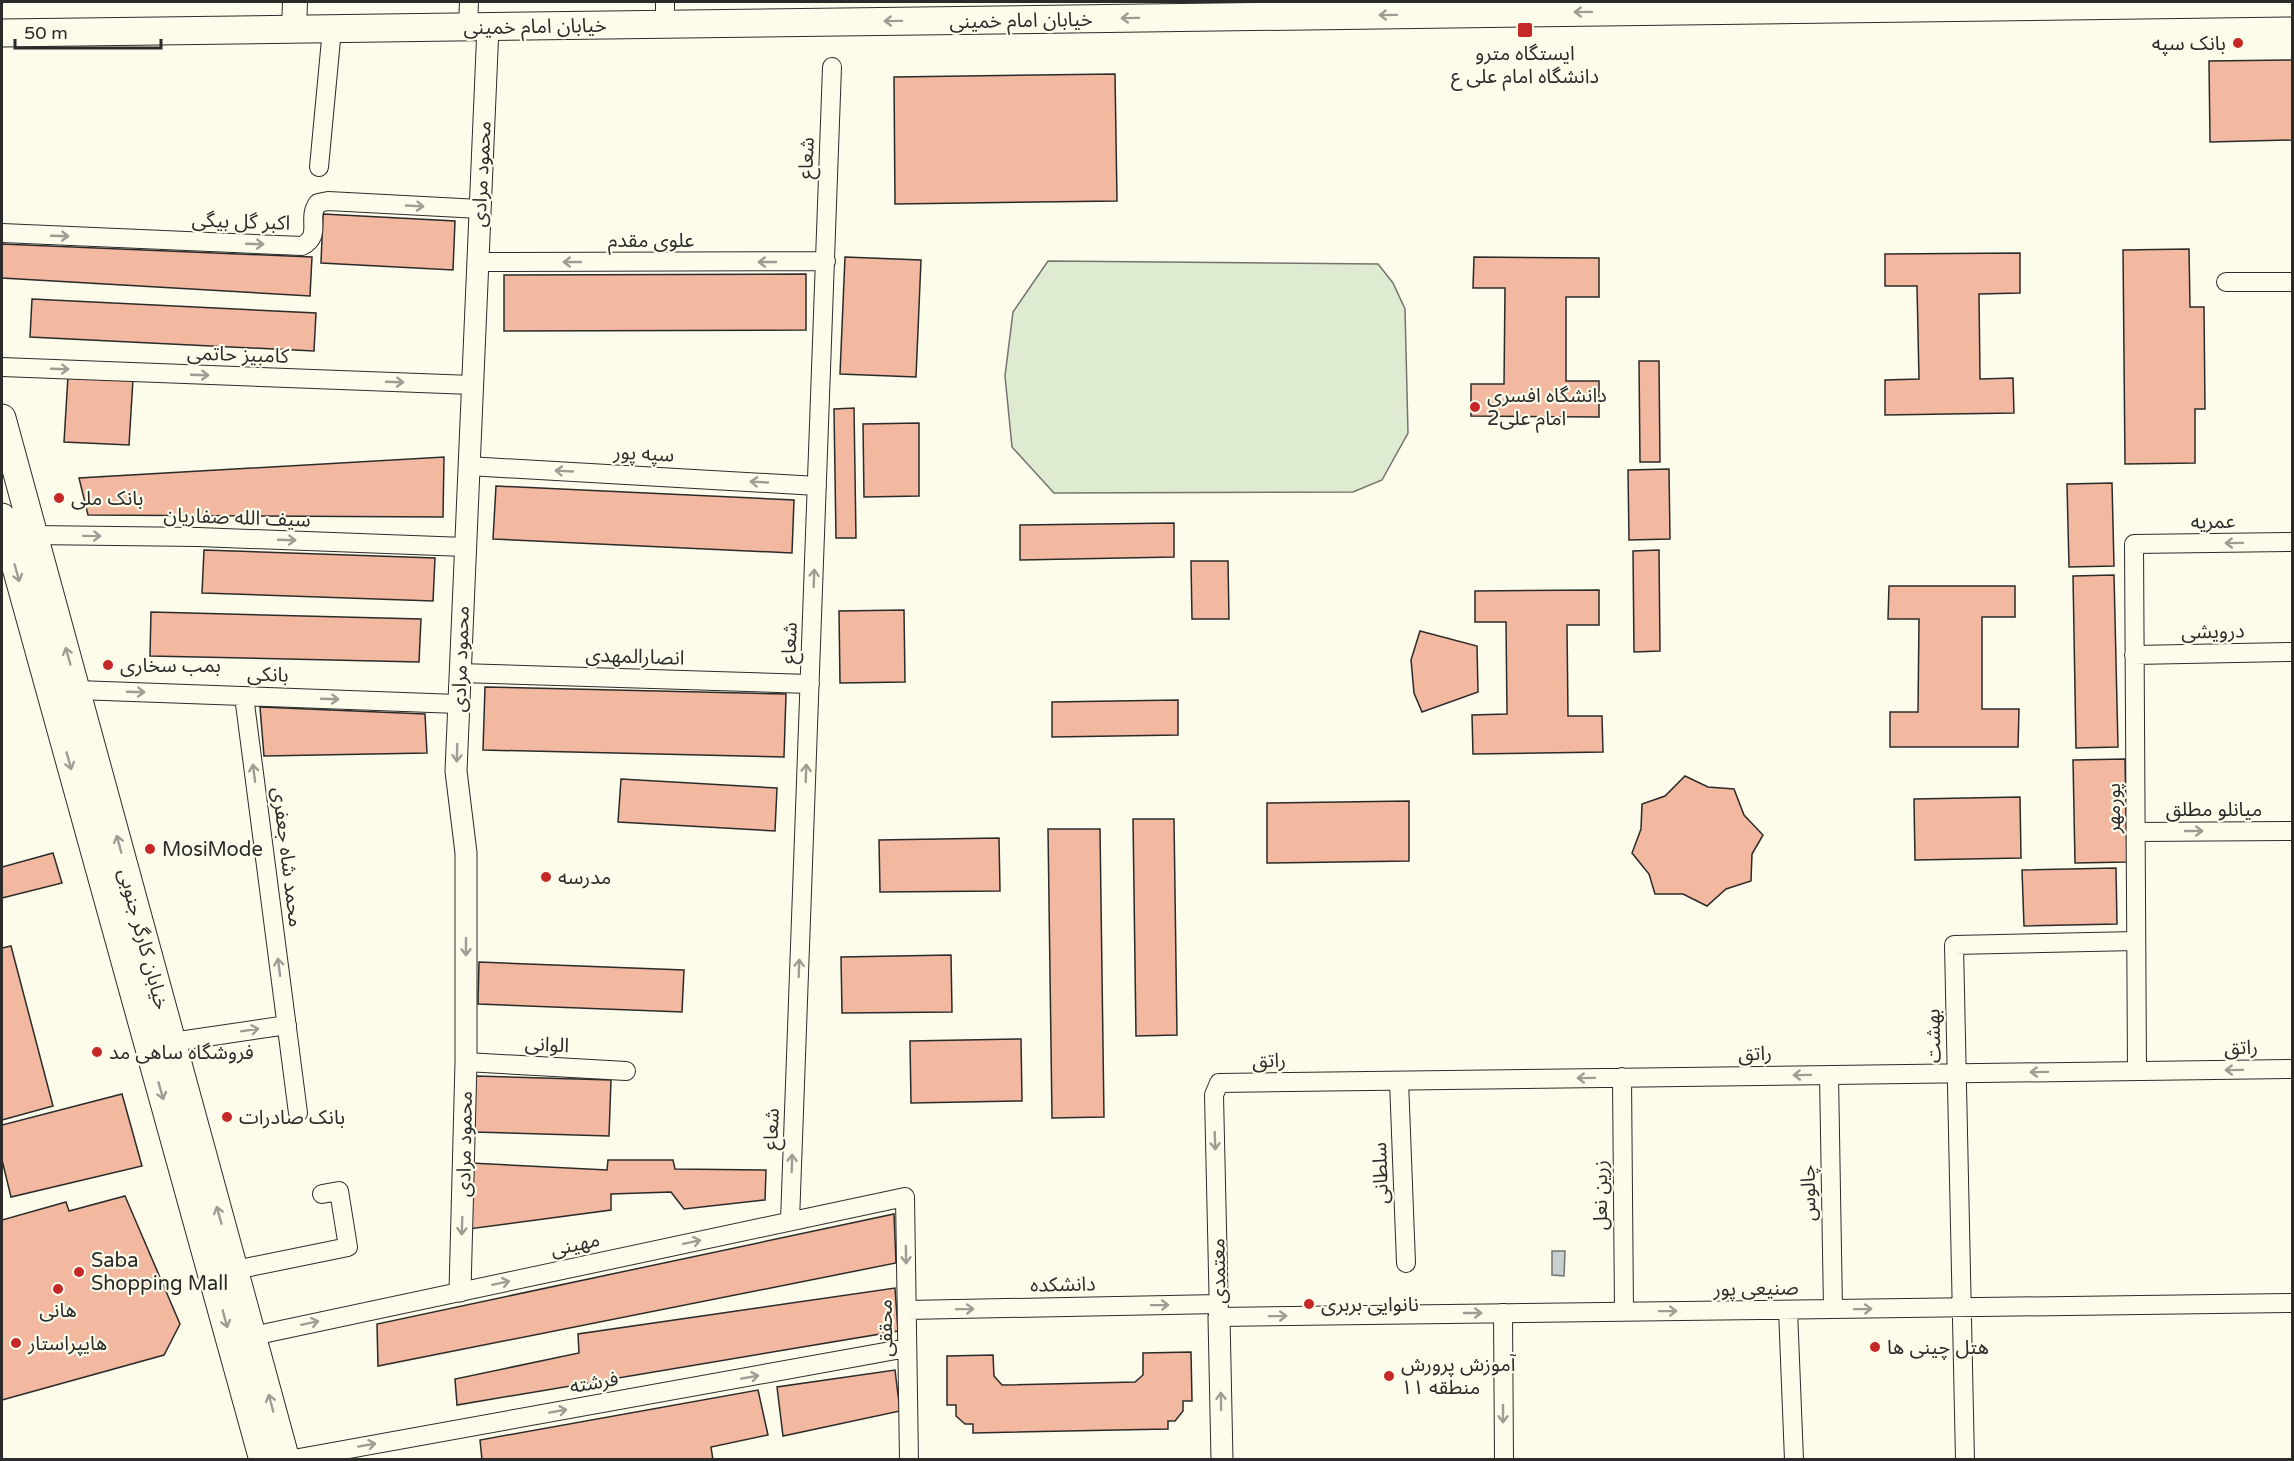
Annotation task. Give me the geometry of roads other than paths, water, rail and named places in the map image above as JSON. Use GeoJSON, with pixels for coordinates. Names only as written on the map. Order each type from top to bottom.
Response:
{"type":"FeatureCollection","features":[{"type":"Feature","properties":{"kind":"main road"},"geometry":{"type":"LineString","coordinates":[[294,29],[295,2]]}},
{"type":"Feature","properties":{"kind":"main road","name":"خیابان امام خمینی"},"geometry":{"type":"LineString","coordinates":[[2,33],[332,29],[475,18],[665,13],[2292,3]]}},
{"type":"Feature","properties":{"kind":"main road","name":"خیابان کارگر جنوبی"},"geometry":{"type":"LineString","coordinates":[[2,418],[14,531],[263,1460]]}},
{"type":"Feature","properties":{"kind":"main road","name":"خیابان کارگر جنوبی"},"geometry":{"type":"LineString","coordinates":[[14,531],[77,690],[287,1460]]}},
{"type":"Feature","properties":{"kind":"street","name":"محمود مرادی"},"geometry":{"type":"LineString","coordinates":[[460,1292],[466,1062],[466,853],[456,771],[480,209],[475,18]]}},
{"type":"Feature","properties":{"kind":"street"},"geometry":{"type":"LineString","coordinates":[[319,167],[332,29]]}},
{"type":"Feature","properties":{"kind":"street","name":"شعاع"},"geometry":{"type":"LineString","coordinates":[[790,1221],[832,67]]}},
{"type":"Feature","properties":{"kind":"street","name":"اکبر گل بیگی"},"geometry":{"type":"LineString","coordinates":[[2,233],[302,246],[311,242],[314,235],[313,210],[318,203],[328,201],[480,209]]}},
{"type":"Feature","properties":{"kind":"street","name":"علوی مقدم"},"geometry":{"type":"LineString","coordinates":[[477,262],[825,261]]}},
{"type":"Feature","properties":{"kind":"street"},"geometry":{"type":"LineString","coordinates":[[2226,282],[2292,282]]}},
{"type":"Feature","properties":{"kind":"street","name":"کامبیز حاتمی"},"geometry":{"type":"LineString","coordinates":[[2,367],[472,385]]}},
{"type":"Feature","properties":{"kind":"street","name":"سپه پور"},"geometry":{"type":"LineString","coordinates":[[468,466],[817,486]]}},
{"type":"Feature","properties":{"kind":"street","name":"سیف الله صفاریان"},"geometry":{"type":"LineString","coordinates":[[14,531],[465,547]]}},
{"type":"Feature","properties":{"kind":"street","name":"عمریه"},"geometry":{"type":"LineString","coordinates":[[2134,544],[2292,542]]}},
{"type":"Feature","properties":{"kind":"street","name":"پورمهر"},"geometry":{"type":"LineString","coordinates":[[2134,544],[2137,1071]]}},
{"type":"Feature","properties":{"kind":"street","name":"درویشی"},"geometry":{"type":"LineString","coordinates":[[2134,655],[2292,652]]}},
{"type":"Feature","properties":{"kind":"street","name":"انصارالمهدی"},"geometry":{"type":"LineString","coordinates":[[459,673],[810,684]]}},
{"type":"Feature","properties":{"kind":"street","name":"بانکی"},"geometry":{"type":"LineString","coordinates":[[77,690],[458,704]]}},
{"type":"Feature","properties":{"kind":"street","name":"محمد شاه جعفری"},"geometry":{"type":"LineString","coordinates":[[244,696],[298,1113]]}},
{"type":"Feature","properties":{"kind":"street","name":"میانلو مطلق"},"geometry":{"type":"LineString","coordinates":[[2136,832],[2292,831]]}},
{"type":"Feature","properties":{"kind":"street","name":"بهشت"},"geometry":{"type":"LineString","coordinates":[[1965,1460],[1954,945],[2136,941]]}},
{"type":"Feature","properties":{"kind":"street"},"geometry":{"type":"LineString","coordinates":[[172,1042],[287,1025]]}},
{"type":"Feature","properties":{"kind":"street","name":"الوانی"},"geometry":{"type":"LineString","coordinates":[[466,1062],[626,1071]]}},
{"type":"Feature","properties":{"kind":"street","name":"راتق"},"geometry":{"type":"LineString","coordinates":[[1219,1083],[2292,1069]]}},
{"type":"Feature","properties":{"kind":"street","name":"چالوس"},"geometry":{"type":"LineString","coordinates":[[1828,1075],[1833,1309]]}},
{"type":"Feature","properties":{"kind":"street","name":"زرین نعل"},"geometry":{"type":"LineString","coordinates":[[1622,1077],[1624,1312]]}},
{"type":"Feature","properties":{"kind":"street","name":"سلطانی"},"geometry":{"type":"LineString","coordinates":[[1399,1080],[1406,1263]]}},
{"type":"Feature","properties":{"kind":"street","name":"معتمدی"},"geometry":{"type":"LineString","coordinates":[[1219,1083],[1214,1095],[1222,1460]]}},
{"type":"Feature","properties":{"kind":"street"},"geometry":{"type":"LineString","coordinates":[[235,1270],[348,1247],[339,1191],[322,1194]]}},
{"type":"Feature","properties":{"kind":"street","name":"مهینی"},"geometry":{"type":"LineString","coordinates":[[253,1336],[905,1197]]}},
{"type":"Feature","properties":{"kind":"street","name":"محققی"},"geometry":{"type":"LineString","coordinates":[[905,1197],[909,1460]]}},
{"type":"Feature","properties":{"kind":"street","name":"صنیعی پور"},"geometry":{"type":"LineString","coordinates":[[1219,1310],[1503,1313],[2292,1303]]}},
{"type":"Feature","properties":{"kind":"street","name":"دانشکده"},"geometry":{"type":"LineString","coordinates":[[907,1310],[1219,1310]]}},
{"type":"Feature","properties":{"kind":"street"},"geometry":{"type":"LineString","coordinates":[[1788,1310],[1794,1460]]}},
{"type":"Feature","properties":{"kind":"street"},"geometry":{"type":"LineString","coordinates":[[1503,1313],[1504,1460]]}},
{"type":"Feature","properties":{"kind":"street","name":"فرشته"},"geometry":{"type":"LineString","coordinates":[[287,1460],[907,1348]]}},
{"type":"Feature","properties":{"kind":"place","name":"ایستگاه مترو دانشگاه امام علی ع"},"geometry":{"type":"Point","coordinates":[1525,30]}},
{"type":"Feature","properties":{"kind":"place","name":"بانک سپه"},"geometry":{"type":"Point","coordinates":[2238,43]}},
{"type":"Feature","properties":{"kind":"place","name":"دانشگاه افسری امام علی2"},"geometry":{"type":"Point","coordinates":[1475,407]}},
{"type":"Feature","properties":{"kind":"place","name":"بانک ملی"},"geometry":{"type":"Point","coordinates":[59,498]}},
{"type":"Feature","properties":{"kind":"place","name":"بمب سخاری"},"geometry":{"type":"Point","coordinates":[108,665]}},
{"type":"Feature","properties":{"kind":"place","name":"MosiMode"},"geometry":{"type":"Point","coordinates":[150,849]}},
{"type":"Feature","properties":{"kind":"place","name":"مدرسه"},"geometry":{"type":"Point","coordinates":[546,877]}},
{"type":"Feature","properties":{"kind":"place","name":"فروشگاه ساهی مد"},"geometry":{"type":"Point","coordinates":[97,1052]}},
{"type":"Feature","properties":{"kind":"place","name":"بانک صادرات"},"geometry":{"type":"Point","coordinates":[227,1117]}},
{"type":"Feature","properties":{"kind":"place","name":"Saba Shopping Mall"},"geometry":{"type":"Point","coordinates":[79,1272]}},
{"type":"Feature","properties":{"kind":"place","name":"هانی"},"geometry":{"type":"Point","coordinates":[58,1289]}},
{"type":"Feature","properties":{"kind":"place","name":"نانوایی بربری"},"geometry":{"type":"Point","coordinates":[1309,1304]}},
{"type":"Feature","properties":{"kind":"place","name":"هایپراستار"},"geometry":{"type":"Point","coordinates":[16,1343]}},
{"type":"Feature","properties":{"kind":"place","name":"هتل چینی ها"},"geometry":{"type":"Point","coordinates":[1875,1347]}},
{"type":"Feature","properties":{"kind":"place","name":"آموزش پرورش منطقه ۱۱"},"geometry":{"type":"Point","coordinates":[1389,1376]}}]}
